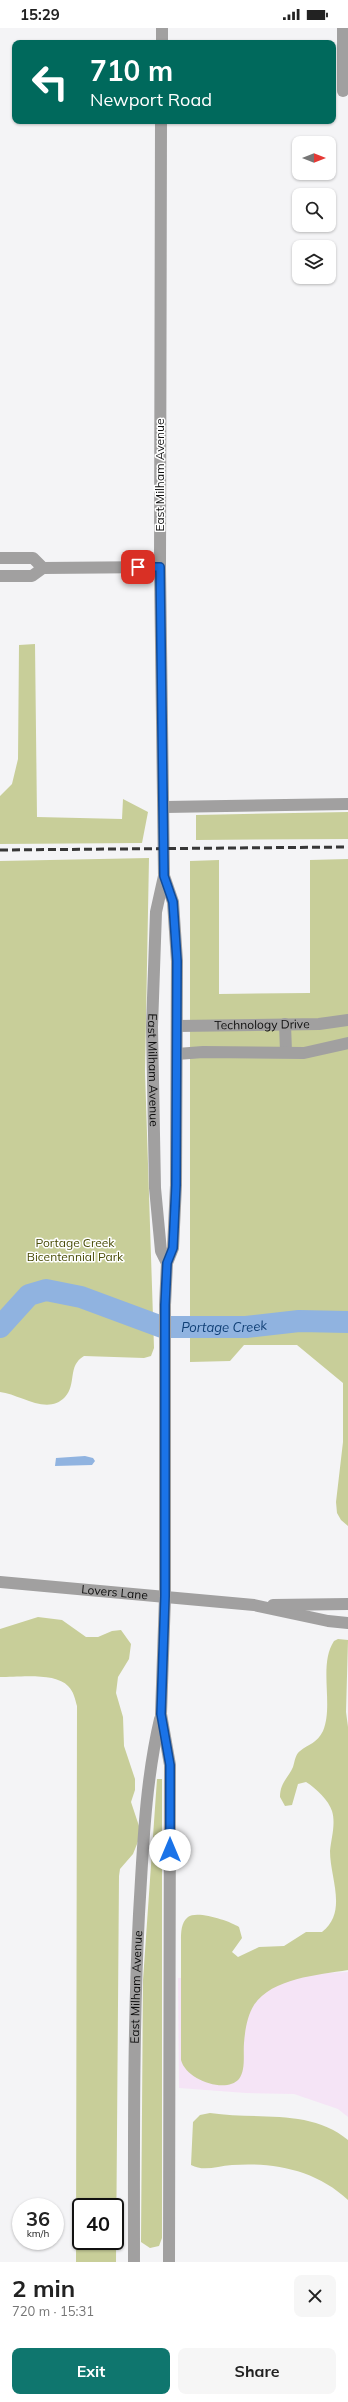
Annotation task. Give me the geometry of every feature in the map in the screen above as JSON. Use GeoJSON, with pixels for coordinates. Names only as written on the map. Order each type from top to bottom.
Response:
{"type":"FeatureCollection","features":[{"type":"Feature","properties":{"kind":"street"},"geometry":{"type":"LineString","coordinates":[[162,28],[162,40]]}},
{"type":"Feature","properties":{"kind":"street"},"geometry":{"type":"LineString","coordinates":[[341,91],[343,28]]}},
{"type":"Feature","properties":{"kind":"street","name":"East Milham Avenue"},"geometry":{"type":"LineString","coordinates":[[161,124],[160,567],[165,807],[164,876],[156,912],[152,1027],[155,1188],[161,1251],[167,1263]]}},
{"type":"Feature","properties":{"kind":"street"},"geometry":{"type":"LineString","coordinates":[[0,558],[33,558],[43,568]]}},
{"type":"Feature","properties":{"kind":"street"},"geometry":{"type":"LineString","coordinates":[[0,576],[32,576],[43,568],[160,567]]}},
{"type":"Feature","properties":{"kind":"street"},"geometry":{"type":"LineString","coordinates":[[165,807],[348,804]]}},
{"type":"Feature","properties":{"kind":"street","name":"East Milham Avenue"},"geometry":{"type":"LineString","coordinates":[[134,2262],[134,2087],[137,1951],[142,1868],[152,1753],[161,1714],[165,1596],[165,1348],[167,1263],[173,1248],[176,1185],[177,961],[173,902],[164,876]]}},
{"type":"Feature","properties":{"kind":"street","name":"Technology Drive"},"geometry":{"type":"LineString","coordinates":[[177,1026],[319,1024],[348,1020]]}},
{"type":"Feature","properties":{"kind":"street"},"geometry":{"type":"LineString","coordinates":[[285,1024],[286,1052]]}},
{"type":"Feature","properties":{"kind":"street"},"geometry":{"type":"LineString","coordinates":[[177,1054],[203,1052],[304,1053],[348,1043]]}},
{"type":"Feature","properties":{"kind":"street","name":"Lovers Lane"},"geometry":{"type":"LineString","coordinates":[[0,1582],[254,1605],[348,1604]]}},
{"type":"Feature","properties":{"kind":"street","name":"Lovers Lane"},"geometry":{"type":"LineString","coordinates":[[254,1605],[328,1621],[348,1623]]}},
{"type":"Feature","properties":{"kind":"street","name":"East Milham Avenue"},"geometry":{"type":"LineString","coordinates":[[161,1714],[170,1765],[169,2262]]}},
{"type":"Feature","properties":{"kind":"shaded area"},"geometry":{"type":"Polygon","coordinates":[[[348,1972],[348,2117],[338,2109],[294,2094],[246,2093],[179,2088],[178,1978],[348,1972]]]}},
{"type":"Feature","properties":{"kind":"green space"},"geometry":{"type":"Polygon","coordinates":[[[35,644],[37,817],[122,819],[123,799],[148,812],[142,843],[0,844],[0,796],[12,784],[18,759],[19,645],[35,644]]]}},
{"type":"Feature","properties":{"kind":"green space"},"geometry":{"type":"Polygon","coordinates":[[[348,812],[348,839],[196,840],[196,815],[348,812]]]}},
{"type":"Feature","properties":{"kind":"green space","name":"Portage Creek Bicentennial Park"},"geometry":{"type":"Polygon","coordinates":[[[149,858],[145,1072],[154,1348],[151,1356],[144,1358],[84,1356],[76,1365],[71,1387],[65,1397],[50,1405],[42,1404],[0,1392],[0,861],[149,858]]]}},
{"type":"Feature","properties":{"kind":"green space"},"geometry":{"type":"Polygon","coordinates":[[[348,859],[348,1526],[341,1520],[337,1513],[336,1502],[343,1442],[343,1383],[297,1345],[244,1345],[230,1361],[190,1362],[190,861],[219,860],[219,994],[310,993],[310,860],[348,859]]]}},
{"type":"Feature","properties":{"kind":"green space"},"geometry":{"type":"Polygon","coordinates":[[[38,1617],[62,1620],[86,1637],[98,1637],[112,1631],[121,1630],[131,1644],[129,1659],[118,1677],[116,1693],[123,1717],[124,1746],[135,1779],[135,1790],[131,1802],[139,1826],[139,1839],[133,1854],[120,1869],[119,1876],[116,2198],[76,2198],[77,1706],[70,1688],[55,1679],[36,1676],[0,1677],[0,1629],[38,1617]]]}},
{"type":"Feature","properties":{"kind":"green space"},"geometry":{"type":"Polygon","coordinates":[[[338,1639],[348,1640],[346,1712],[348,1727],[348,1970],[296,1979],[272,1989],[262,1996],[254,2005],[248,2019],[244,2038],[243,2071],[239,2079],[233,2083],[225,2085],[207,2083],[190,2074],[184,2067],[181,2060],[181,1934],[186,1919],[192,1915],[206,1916],[221,1919],[239,1927],[242,1938],[232,1952],[238,1957],[259,1947],[284,1946],[306,1932],[322,1932],[330,1924],[334,1915],[336,1894],[330,1851],[334,1821],[332,1811],[322,1795],[306,1782],[298,1784],[292,1805],[285,1806],[280,1797],[280,1792],[293,1767],[297,1754],[315,1741],[323,1731],[327,1709],[327,1662],[329,1651],[334,1641],[338,1639]]]}},
{"type":"Feature","properties":{"kind":"green space"},"geometry":{"type":"Polygon","coordinates":[[[157,1779],[162,1779],[162,2238],[159,2246],[150,2248],[141,2242],[143,1980],[157,1779]]]}},
{"type":"Feature","properties":{"kind":"green space"},"geometry":{"type":"Polygon","coordinates":[[[210,2113],[300,2119],[317,2123],[333,2130],[348,2140],[348,2200],[322,2181],[294,2170],[248,2164],[206,2168],[191,2165],[193,2122],[200,2115],[210,2113]]]}},
{"type":"Feature","properties":{"kind":"green space"},"geometry":{"type":"Polygon","coordinates":[[[76,2250],[116,2250],[116,2262],[76,2262],[76,2250]]]}},
{"type":"Feature","properties":{"kind":"water"},"geometry":{"type":"Polygon","coordinates":[[[85,1456],[93,1458],[95,1461],[92,1465],[55,1466],[56,1458],[85,1456]]]}},
{"type":"Feature","properties":{"kind":"waterway","name":"Portage Creek"},"geometry":{"type":"LineString","coordinates":[[0,1327],[29,1295],[46,1290],[81,1297],[162,1327],[246,1327],[299,1321],[348,1322]]}},
{"type":"Feature","properties":{"kind":"railway"},"geometry":{"type":"LineString","coordinates":[[0,850],[348,847]]}},
{"type":"Feature","properties":{"kind":"route"},"geometry":{"type":"LineString","coordinates":[[138,567],[160,567],[165,807],[164,876],[173,902],[177,961],[176,1185],[173,1248],[167,1263],[165,1305],[165,1596],[161,1714],[170,1765],[170,1850]]}}]}
